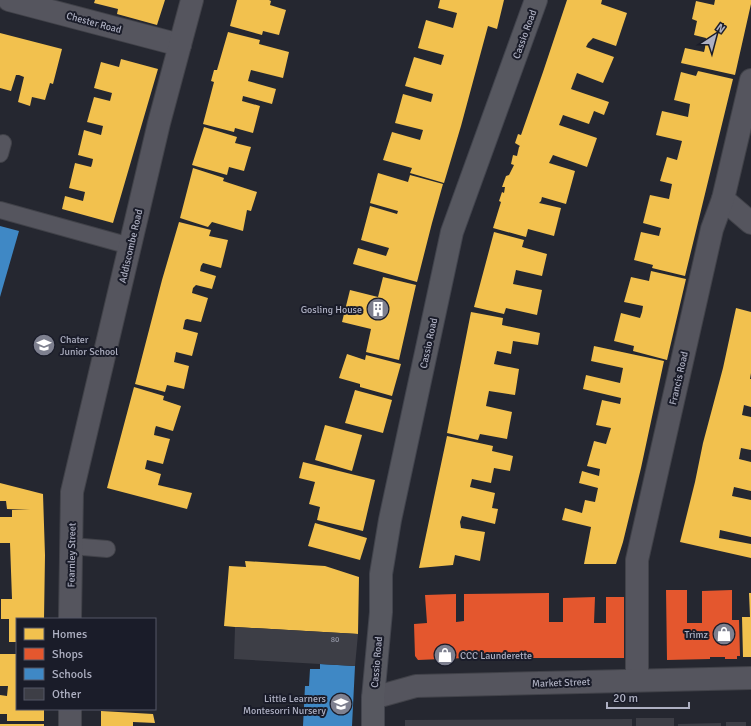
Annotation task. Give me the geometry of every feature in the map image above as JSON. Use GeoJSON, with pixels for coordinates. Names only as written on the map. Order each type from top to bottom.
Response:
{"type":"FeatureCollection","features":[{"type":"Feature","properties":{"kind":"main road","name":"Cassio Road"},"geometry":{"type":"LineString","coordinates":[[373,726],[373,698],[381,612],[381,574],[390,520],[452,232],[536,0]]}},
{"type":"Feature","properties":{"kind":"street","name":"Chester Road"},"geometry":{"type":"LineString","coordinates":[[9,0],[180,45]]}},
{"type":"Feature","properties":{"kind":"street","name":"Addiscombe Road"},"geometry":{"type":"LineString","coordinates":[[72,492],[158,123],[192,0]]}},
{"type":"Feature","properties":{"kind":"street","name":"Francis Road"},"geometry":{"type":"LineString","coordinates":[[637,680],[637,560],[712,229],[723,199],[751,80]]}},
{"type":"Feature","properties":{"kind":"street"},"geometry":{"type":"LineString","coordinates":[[723,199],[751,223]]}},
{"type":"Feature","properties":{"kind":"street","name":"Fearnley Street"},"geometry":{"type":"LineString","coordinates":[[70,618],[72,492]]}},
{"type":"Feature","properties":{"kind":"street","name":"Market Street"},"geometry":{"type":"LineString","coordinates":[[373,698],[416,686],[751,678]]}},
{"type":"Feature","properties":{"kind":"street"},"geometry":{"type":"LineString","coordinates":[[70,710],[70,726]]}},
{"type":"Feature","properties":{"kind":"lane"},"geometry":{"type":"LineString","coordinates":[[0,210],[130,246]]}},
{"type":"Feature","properties":{"kind":"lane"},"geometry":{"type":"LineString","coordinates":[[71,546],[107,549]]}},
{"type":"Feature","properties":{"kind":"building: Homes"},"geometry":{"type":"Polygon","coordinates":[[[95,0],[165,0],[157,25],[117,14],[118,9],[94,3],[95,0]]]}},
{"type":"Feature","properties":{"kind":"building: Homes"},"geometry":{"type":"Polygon","coordinates":[[[237,0],[269,0],[271,1],[270,5],[286,10],[279,35],[263,31],[262,35],[230,26],[237,0]]]}},
{"type":"Feature","properties":{"kind":"building: Homes"},"geometry":{"type":"Polygon","coordinates":[[[440,0],[504,0],[497,29],[488,26],[444,183],[410,173],[412,168],[383,160],[392,132],[420,140],[423,130],[395,123],[403,94],[431,102],[433,94],[405,86],[414,57],[441,65],[444,55],[418,48],[426,20],[453,28],[457,13],[438,8],[440,0]]]}},
{"type":"Feature","properties":{"kind":"building: Homes"},"geometry":{"type":"Polygon","coordinates":[[[567,0],[602,0],[601,4],[627,13],[616,46],[593,38],[586,47],[614,57],[603,83],[577,73],[571,89],[609,102],[604,115],[594,111],[589,124],[563,115],[559,125],[597,138],[587,167],[553,155],[549,163],[575,171],[566,204],[542,197],[539,203],[561,208],[554,236],[528,229],[526,237],[493,228],[501,202],[499,201],[502,192],[504,193],[505,187],[502,187],[506,176],[509,175],[514,165],[511,164],[513,155],[517,156],[520,146],[515,143],[518,134],[521,135],[567,0]]]}},
{"type":"Feature","properties":{"kind":"building: Homes"},"geometry":{"type":"Polygon","coordinates":[[[715,0],[751,0],[735,75],[681,63],[685,48],[704,52],[705,48],[706,38],[694,35],[697,21],[692,19],[696,1],[714,5],[715,0]]]}},
{"type":"Feature","properties":{"kind":"building: Homes"},"geometry":{"type":"Polygon","coordinates":[[[228,32],[260,40],[259,44],[289,52],[283,78],[251,70],[248,81],[276,89],[272,104],[243,96],[242,101],[260,106],[253,133],[235,128],[234,132],[203,124],[214,82],[211,81],[214,70],[217,70],[228,32]]]}},
{"type":"Feature","properties":{"kind":"building: Homes"},"geometry":{"type":"Polygon","coordinates":[[[0,33],[62,49],[53,84],[50,83],[45,100],[32,97],[30,106],[18,102],[24,77],[19,75],[16,75],[11,91],[0,88],[0,33]]]}},
{"type":"Feature","properties":{"kind":"building: Homes"},"geometry":{"type":"Polygon","coordinates":[[[121,59],[158,69],[113,223],[62,209],[65,196],[83,201],[85,192],[69,188],[75,163],[91,167],[92,164],[93,159],[78,155],[84,130],[101,135],[103,126],[87,122],[94,97],[110,101],[112,93],[94,88],[101,62],[119,67],[121,59]]]}},
{"type":"Feature","properties":{"kind":"building: Homes"},"geometry":{"type":"Polygon","coordinates":[[[698,71],[733,79],[685,276],[652,268],[653,265],[634,260],[641,232],[659,236],[661,228],[643,223],[650,195],[669,199],[672,184],[660,181],[667,157],[677,160],[682,141],[656,135],[662,111],[688,117],[690,104],[674,100],[681,72],[696,76],[698,71]]]}},
{"type":"Feature","properties":{"kind":"building: Homes"},"geometry":{"type":"Polygon","coordinates":[[[204,127],[237,137],[235,143],[251,147],[244,171],[229,167],[227,175],[192,165],[204,127]]]}},
{"type":"Feature","properties":{"kind":"building: Homes"},"geometry":{"type":"Polygon","coordinates":[[[193,168],[224,178],[223,181],[257,192],[251,211],[247,210],[243,231],[212,222],[208,227],[180,218],[193,168]]]}},
{"type":"Feature","properties":{"kind":"building: Homes"},"geometry":{"type":"Polygon","coordinates":[[[378,173],[408,182],[410,175],[443,184],[417,282],[353,264],[358,248],[386,256],[389,248],[361,240],[370,206],[397,214],[398,211],[370,203],[378,173]]]}},
{"type":"Feature","properties":{"kind":"building: Homes"},"geometry":{"type":"Polygon","coordinates":[[[179,222],[211,230],[209,236],[228,240],[221,268],[203,263],[201,266],[200,271],[216,276],[212,289],[196,285],[193,288],[192,293],[208,298],[201,322],[187,319],[185,320],[183,329],[198,333],[192,356],[176,352],[174,362],[189,366],[184,389],[167,385],[165,392],[135,384],[162,280],[179,222]]]}},
{"type":"Feature","properties":{"kind":"building: Homes"},"geometry":{"type":"Polygon","coordinates":[[[494,232],[524,240],[522,247],[547,254],[542,276],[516,270],[513,284],[542,290],[537,315],[506,308],[504,314],[474,307],[494,232]]]}},
{"type":"Feature","properties":{"kind":"building: Homes"},"geometry":{"type":"Polygon","coordinates":[[[651,271],[686,279],[667,360],[633,351],[634,346],[614,341],[621,313],[640,318],[642,312],[643,306],[624,302],[631,277],[649,281],[651,271]]]}},
{"type":"Feature","properties":{"kind":"building: Homes","name":"Gosling House"},"geometry":{"type":"Polygon","coordinates":[[[383,277],[416,285],[399,360],[366,352],[371,329],[342,322],[350,290],[378,297],[383,277]]]}},
{"type":"Feature","properties":{"kind":"building: Homes"},"geometry":{"type":"Polygon","coordinates":[[[736,308],[751,312],[751,407],[744,405],[742,415],[751,417],[751,450],[741,448],[739,459],[751,462],[751,491],[734,487],[732,496],[751,500],[751,537],[720,530],[719,538],[751,544],[751,558],[680,542],[703,443],[723,368],[736,308]]]}},
{"type":"Feature","properties":{"kind":"building: Homes"},"geometry":{"type":"Polygon","coordinates":[[[471,312],[503,318],[502,325],[540,333],[538,345],[513,341],[511,354],[497,351],[494,364],[519,369],[515,395],[489,391],[486,406],[512,412],[507,439],[480,434],[478,440],[447,433],[471,312]]]}},
{"type":"Feature","properties":{"kind":"building: Homes"},"geometry":{"type":"Polygon","coordinates":[[[594,346],[664,361],[641,468],[623,542],[616,564],[584,564],[591,527],[562,520],[565,508],[582,513],[585,500],[595,502],[598,488],[579,483],[582,471],[599,476],[600,469],[587,466],[594,441],[606,444],[611,428],[596,425],[602,400],[620,404],[621,398],[583,389],[586,375],[620,383],[623,368],[591,361],[594,346]]]}},
{"type":"Feature","properties":{"kind":"building: Homes"},"geometry":{"type":"Polygon","coordinates":[[[347,354],[365,360],[366,355],[401,364],[392,396],[360,387],[360,384],[339,378],[347,354]]]}},
{"type":"Feature","properties":{"kind":"building: Homes"},"geometry":{"type":"Polygon","coordinates":[[[134,387],[164,396],[163,400],[181,406],[173,431],[156,426],[155,429],[154,435],[170,439],[163,464],[147,460],[145,469],[161,474],[158,485],[192,493],[187,509],[107,488],[134,387]]]}},
{"type":"Feature","properties":{"kind":"building: Homes"},"geometry":{"type":"Polygon","coordinates":[[[355,390],[392,400],[383,433],[345,423],[355,390]]]}},
{"type":"Feature","properties":{"kind":"building: Homes"},"geometry":{"type":"Polygon","coordinates":[[[325,425],[362,435],[352,471],[315,460],[325,425]]]}},
{"type":"Feature","properties":{"kind":"building: Homes"},"geometry":{"type":"Polygon","coordinates":[[[447,436],[493,446],[492,451],[513,456],[510,471],[494,468],[491,483],[472,479],[470,487],[495,493],[492,508],[498,509],[495,524],[462,516],[460,522],[461,528],[485,532],[480,561],[455,555],[453,565],[419,568],[447,436]]]}},
{"type":"Feature","properties":{"kind":"building: Homes"},"geometry":{"type":"Polygon","coordinates":[[[303,462],[375,480],[363,531],[317,520],[320,507],[309,504],[315,482],[299,478],[303,462]]]}},
{"type":"Feature","properties":{"kind":"building: Homes"},"geometry":{"type":"Polygon","coordinates":[[[0,483],[43,494],[45,555],[44,618],[16,618],[16,642],[9,642],[9,619],[1,619],[1,599],[12,599],[10,543],[0,543],[0,517],[12,517],[12,510],[30,510],[7,509],[6,501],[0,501],[0,483]]]}},
{"type":"Feature","properties":{"kind":"building: Homes"},"geometry":{"type":"Polygon","coordinates":[[[315,523],[367,538],[360,560],[308,546],[315,523]]]}},
{"type":"Feature","properties":{"kind":"building: Homes"},"geometry":{"type":"Polygon","coordinates":[[[245,561],[325,566],[359,577],[358,634],[224,626],[229,566],[246,567],[245,561]]]}},
{"type":"Feature","properties":{"kind":"building: Homes"},"geometry":{"type":"Polygon","coordinates":[[[749,593],[751,593],[751,657],[743,657],[742,617],[750,617],[749,593]]]}},
{"type":"Feature","properties":{"kind":"building: Homes"},"geometry":{"type":"Polygon","coordinates":[[[0,654],[16,654],[16,710],[44,710],[44,721],[7,721],[7,714],[0,714],[0,695],[7,696],[8,686],[0,686],[0,654]]]}},
{"type":"Feature","properties":{"kind":"building: Homes"},"geometry":{"type":"Polygon","coordinates":[[[101,711],[153,714],[155,723],[133,722],[133,726],[101,726],[101,711]]]}},
{"type":"Feature","properties":{"kind":"building: Homes"},"geometry":{"type":"Polygon","coordinates":[[[0,724],[44,724],[44,726],[0,726],[0,724]]]}},
{"type":"Feature","properties":{"kind":"building: Shops"},"geometry":{"type":"Polygon","coordinates":[[[666,590],[687,590],[687,623],[702,623],[702,591],[732,590],[732,620],[739,620],[740,656],[737,656],[737,659],[710,657],[710,659],[667,660],[666,590]]]}},
{"type":"Feature","properties":{"kind":"building: Shops"},"geometry":{"type":"Polygon","coordinates":[[[549,593],[549,622],[563,622],[563,598],[595,597],[594,623],[606,623],[606,597],[624,597],[624,658],[465,658],[418,660],[415,656],[414,624],[427,623],[425,595],[456,594],[456,622],[464,621],[464,594],[549,593]]]}},
{"type":"Feature","properties":{"kind":"building: Schools"},"geometry":{"type":"Polygon","coordinates":[[[0,226],[19,231],[0,297],[0,226]]]}},
{"type":"Feature","properties":{"kind":"building: Schools"},"geometry":{"type":"Polygon","coordinates":[[[320,664],[355,666],[352,726],[303,726],[305,686],[309,686],[310,669],[320,669],[320,664]]]}},
{"type":"Feature","properties":{"kind":"building: Other"},"geometry":{"type":"Polygon","coordinates":[[[235,627],[358,634],[355,666],[234,659],[235,627]]]}},
{"type":"Feature","properties":{"kind":"building: Other"},"geometry":{"type":"Polygon","coordinates":[[[636,718],[674,718],[674,726],[636,726],[636,718]]]}},
{"type":"Feature","properties":{"kind":"building: Other"},"geometry":{"type":"Polygon","coordinates":[[[632,719],[632,726],[405,726],[405,720],[632,719]]]}},
{"type":"Feature","properties":{"kind":"building: Other"},"geometry":{"type":"Polygon","coordinates":[[[726,722],[746,722],[746,726],[726,726],[726,722]]]}},
{"type":"Feature","properties":{"kind":"building: Other"},"geometry":{"type":"Polygon","coordinates":[[[721,723],[721,726],[678,726],[678,724],[721,723]]]}},
{"type":"Feature","properties":{"kind":"place","name":"Gosling House"},"geometry":{"type":"Point","coordinates":[378,309]}},
{"type":"Feature","properties":{"kind":"place","name":"Chater Junior School"},"geometry":{"type":"Point","coordinates":[44,345]}},
{"type":"Feature","properties":{"kind":"place","name":"Trimz"},"geometry":{"type":"Point","coordinates":[724,634]}},
{"type":"Feature","properties":{"kind":"place","name":"CCC Launderette"},"geometry":{"type":"Point","coordinates":[445,655]}},
{"type":"Feature","properties":{"kind":"place","name":"Little Learners Montesorri Nursery"},"geometry":{"type":"Point","coordinates":[341,704]}}]}
